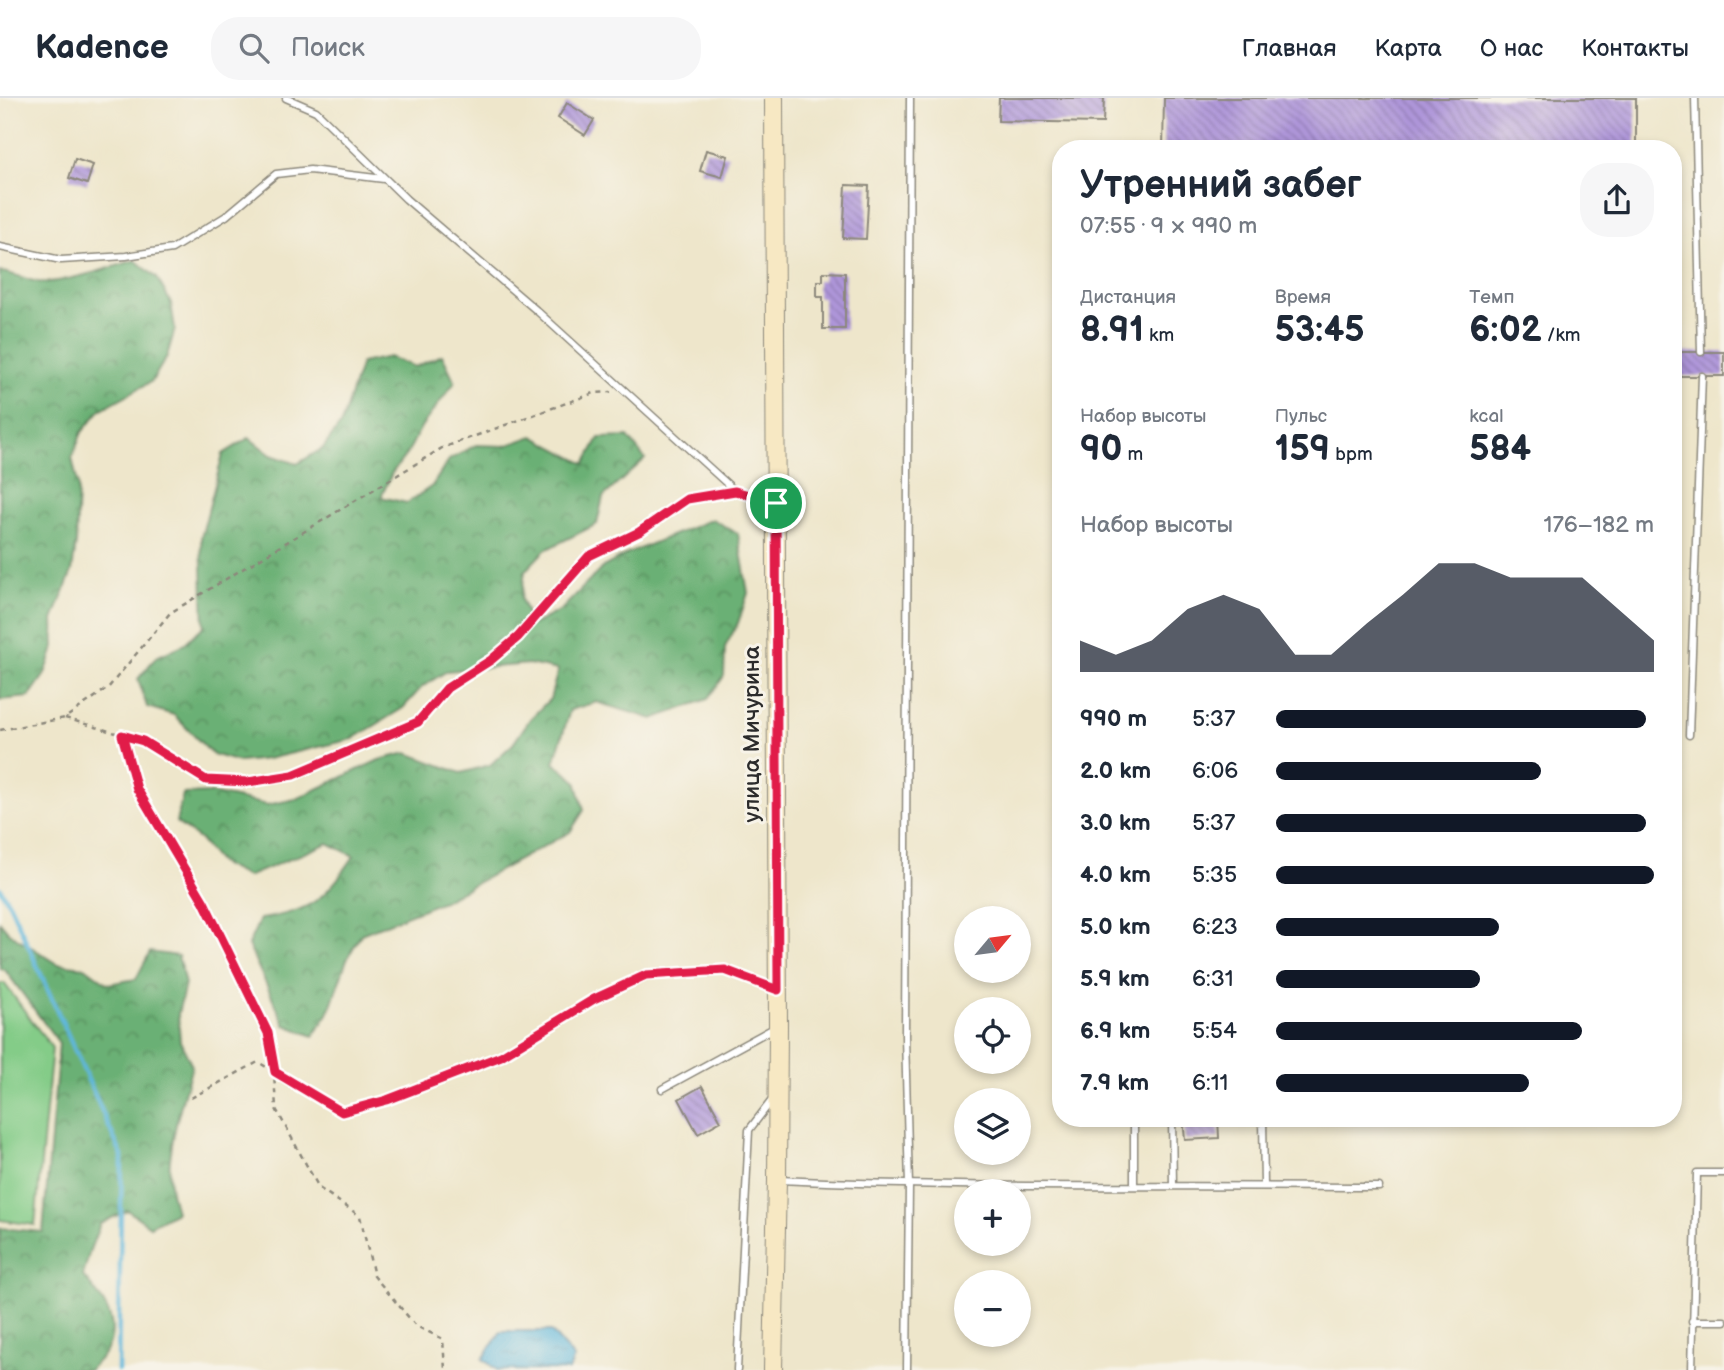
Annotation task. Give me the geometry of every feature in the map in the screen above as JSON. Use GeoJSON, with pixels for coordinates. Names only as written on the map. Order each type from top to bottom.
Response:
{"type":"FeatureCollection","features":[{"type":"Feature","properties":{"kind":"main road","name":"улица Мичурина"},"geometry":{"type":"LineString","coordinates":[[772,1370],[778,1180],[774,98]]}},
{"type":"Feature","properties":{"kind":"lane"},"geometry":{"type":"LineString","coordinates":[[286,98],[316,111],[406,199],[536,310],[735,491]]}},
{"type":"Feature","properties":{"kind":"lane"},"geometry":{"type":"LineString","coordinates":[[907,1370],[909,1186],[905,1022],[911,98]]}},
{"type":"Feature","properties":{"kind":"lane"},"geometry":{"type":"LineString","coordinates":[[1695,98],[1701,352]]}},
{"type":"Feature","properties":{"kind":"lane"},"geometry":{"type":"LineString","coordinates":[[0,247],[61,260],[126,256],[172,249],[226,216],[276,174],[310,170],[386,179]]}},
{"type":"Feature","properties":{"kind":"lane"},"geometry":{"type":"LineString","coordinates":[[1689,735],[1702,376]]}},
{"type":"Feature","properties":{"kind":"lane"},"geometry":{"type":"LineString","coordinates":[[662,1089],[778,1026]]}},
{"type":"Feature","properties":{"kind":"lane"},"geometry":{"type":"LineString","coordinates":[[737,1370],[749,1130],[778,1093]]}},
{"type":"Feature","properties":{"kind":"lane"},"geometry":{"type":"LineString","coordinates":[[1134,1127],[1134,1185]]}},
{"type":"Feature","properties":{"kind":"lane"},"geometry":{"type":"LineString","coordinates":[[1172,1127],[1173,1185]]}},
{"type":"Feature","properties":{"kind":"lane"},"geometry":{"type":"LineString","coordinates":[[1263,1127],[1264,1186]]}},
{"type":"Feature","properties":{"kind":"lane"},"geometry":{"type":"LineString","coordinates":[[1692,1370],[1697,1173],[1724,1173]]}},
{"type":"Feature","properties":{"kind":"lane"},"geometry":{"type":"LineString","coordinates":[[778,1180],[909,1186],[1379,1187]]}},
{"type":"Feature","properties":{"kind":"lane"},"geometry":{"type":"LineString","coordinates":[[1692,1321],[1724,1321]]}},
{"type":"Feature","properties":{"kind":"path"},"geometry":{"type":"LineString","coordinates":[[0,730],[65,718],[108,688],[170,613],[442,448],[594,393],[625,392]]}},
{"type":"Feature","properties":{"kind":"path"},"geometry":{"type":"LineString","coordinates":[[65,718],[143,741],[206,780],[248,782],[293,775],[418,722],[447,688],[491,660],[518,637],[589,556],[639,532],[687,499],[735,491],[776,503]]}},
{"type":"Feature","properties":{"kind":"path"},"geometry":{"type":"LineString","coordinates":[[122,735],[137,789],[204,902],[268,1033],[275,1072],[276,1109],[319,1188],[360,1216],[374,1276],[416,1326],[443,1339],[445,1370]]}},
{"type":"Feature","properties":{"kind":"path"},"geometry":{"type":"LineString","coordinates":[[191,1098],[258,1062],[342,1112],[387,1100],[501,1056],[594,999],[646,975],[725,970],[778,990]]}},
{"type":"Feature","properties":{"kind":"green space"},"geometry":{"type":"Polygon","coordinates":[[[135,260],[157,278],[171,303],[175,329],[167,356],[152,381],[100,410],[82,432],[72,458],[78,485],[76,544],[72,571],[53,620],[54,648],[45,674],[29,697],[0,700],[0,272],[47,282],[86,275],[135,260]]]}},
{"type":"Feature","properties":{"kind":"green space"},"geometry":{"type":"Polygon","coordinates":[[[442,355],[455,382],[421,427],[408,452],[392,473],[381,497],[407,503],[432,486],[449,460],[476,445],[505,446],[533,436],[585,464],[599,438],[628,437],[645,459],[603,497],[597,524],[545,550],[525,571],[521,599],[532,625],[561,610],[603,567],[629,553],[712,519],[738,534],[748,593],[738,623],[725,647],[724,676],[708,699],[653,719],[596,702],[570,710],[554,763],[576,781],[584,810],[570,832],[443,901],[361,934],[347,959],[328,1014],[313,1036],[285,1025],[248,945],[260,919],[292,912],[315,901],[335,883],[354,856],[328,843],[247,877],[219,863],[200,840],[176,822],[183,794],[212,793],[267,805],[296,799],[379,760],[407,753],[461,773],[490,765],[513,744],[530,719],[550,699],[558,670],[529,664],[447,671],[422,687],[403,708],[353,739],[267,759],[239,762],[212,754],[174,715],[147,707],[138,679],[156,657],[183,645],[204,626],[201,538],[223,454],[249,438],[271,455],[297,464],[323,448],[341,424],[361,363],[389,357],[415,367],[442,355]]]}},
{"type":"Feature","properties":{"kind":"green space"},"geometry":{"type":"Polygon","coordinates":[[[0,922],[9,933],[58,964],[85,967],[108,984],[136,979],[150,952],[178,956],[185,984],[178,1014],[180,1041],[192,1066],[170,1157],[170,1185],[176,1212],[150,1226],[127,1210],[100,1224],[83,1276],[107,1310],[112,1329],[107,1349],[89,1370],[0,1370],[0,1228],[43,1232],[59,1043],[5,970],[0,969],[0,922]]]}},
{"type":"Feature","properties":{"kind":"green space"},"geometry":{"type":"Polygon","coordinates":[[[0,983],[4,983],[52,1048],[35,1225],[0,1220],[0,983]]]}},
{"type":"Feature","properties":{"kind":"water"},"geometry":{"type":"Polygon","coordinates":[[[501,1331],[551,1331],[574,1358],[569,1370],[497,1370],[483,1359],[501,1331]]]}},
{"type":"Feature","properties":{"kind":"building"},"geometry":{"type":"Polygon","coordinates":[[[999,98],[1104,98],[1103,123],[998,121],[999,98]]]}},
{"type":"Feature","properties":{"kind":"building"},"geometry":{"type":"Polygon","coordinates":[[[1164,98],[1636,98],[1636,140],[1163,140],[1164,98]]]}},
{"type":"Feature","properties":{"kind":"building"},"geometry":{"type":"Polygon","coordinates":[[[567,103],[594,120],[585,135],[558,118],[567,103]]]}},
{"type":"Feature","properties":{"kind":"building"},"geometry":{"type":"Polygon","coordinates":[[[706,150],[728,156],[722,177],[700,171],[706,150]]]}},
{"type":"Feature","properties":{"kind":"building"},"geometry":{"type":"Polygon","coordinates":[[[75,159],[93,165],[87,184],[69,178],[75,159]]]}},
{"type":"Feature","properties":{"kind":"building"},"geometry":{"type":"Polygon","coordinates":[[[846,185],[869,186],[866,239],[843,238],[846,185]]]}},
{"type":"Feature","properties":{"kind":"building"},"geometry":{"type":"Polygon","coordinates":[[[823,272],[845,273],[845,329],[823,329],[823,297],[817,297],[817,281],[823,281],[823,272]]]}},
{"type":"Feature","properties":{"kind":"building"},"geometry":{"type":"Polygon","coordinates":[[[1682,352],[1724,352],[1724,376],[1682,376],[1682,352]]]}},
{"type":"Feature","properties":{"kind":"building"},"geometry":{"type":"Polygon","coordinates":[[[702,1086],[721,1121],[698,1134],[679,1099],[702,1086]]]}},
{"type":"Feature","properties":{"kind":"building"},"geometry":{"type":"Polygon","coordinates":[[[1184,1127],[1218,1127],[1219,1138],[1185,1140],[1184,1127]]]}},
{"type":"Feature","properties":{"kind":"waterway"},"geometry":{"type":"LineString","coordinates":[[0,888],[122,1156],[118,1370]]}},
{"type":"Feature","properties":{"kind":"route"},"geometry":{"type":"LineString","coordinates":[[735,491],[776,503],[778,990],[725,970],[646,975],[594,999],[501,1056],[387,1100],[342,1112],[275,1072],[268,1033],[204,902],[137,789],[122,735],[143,741],[206,780],[248,782],[293,775],[418,722],[447,688],[491,660],[518,637],[589,556],[639,532],[687,499],[735,491]]}}]}
